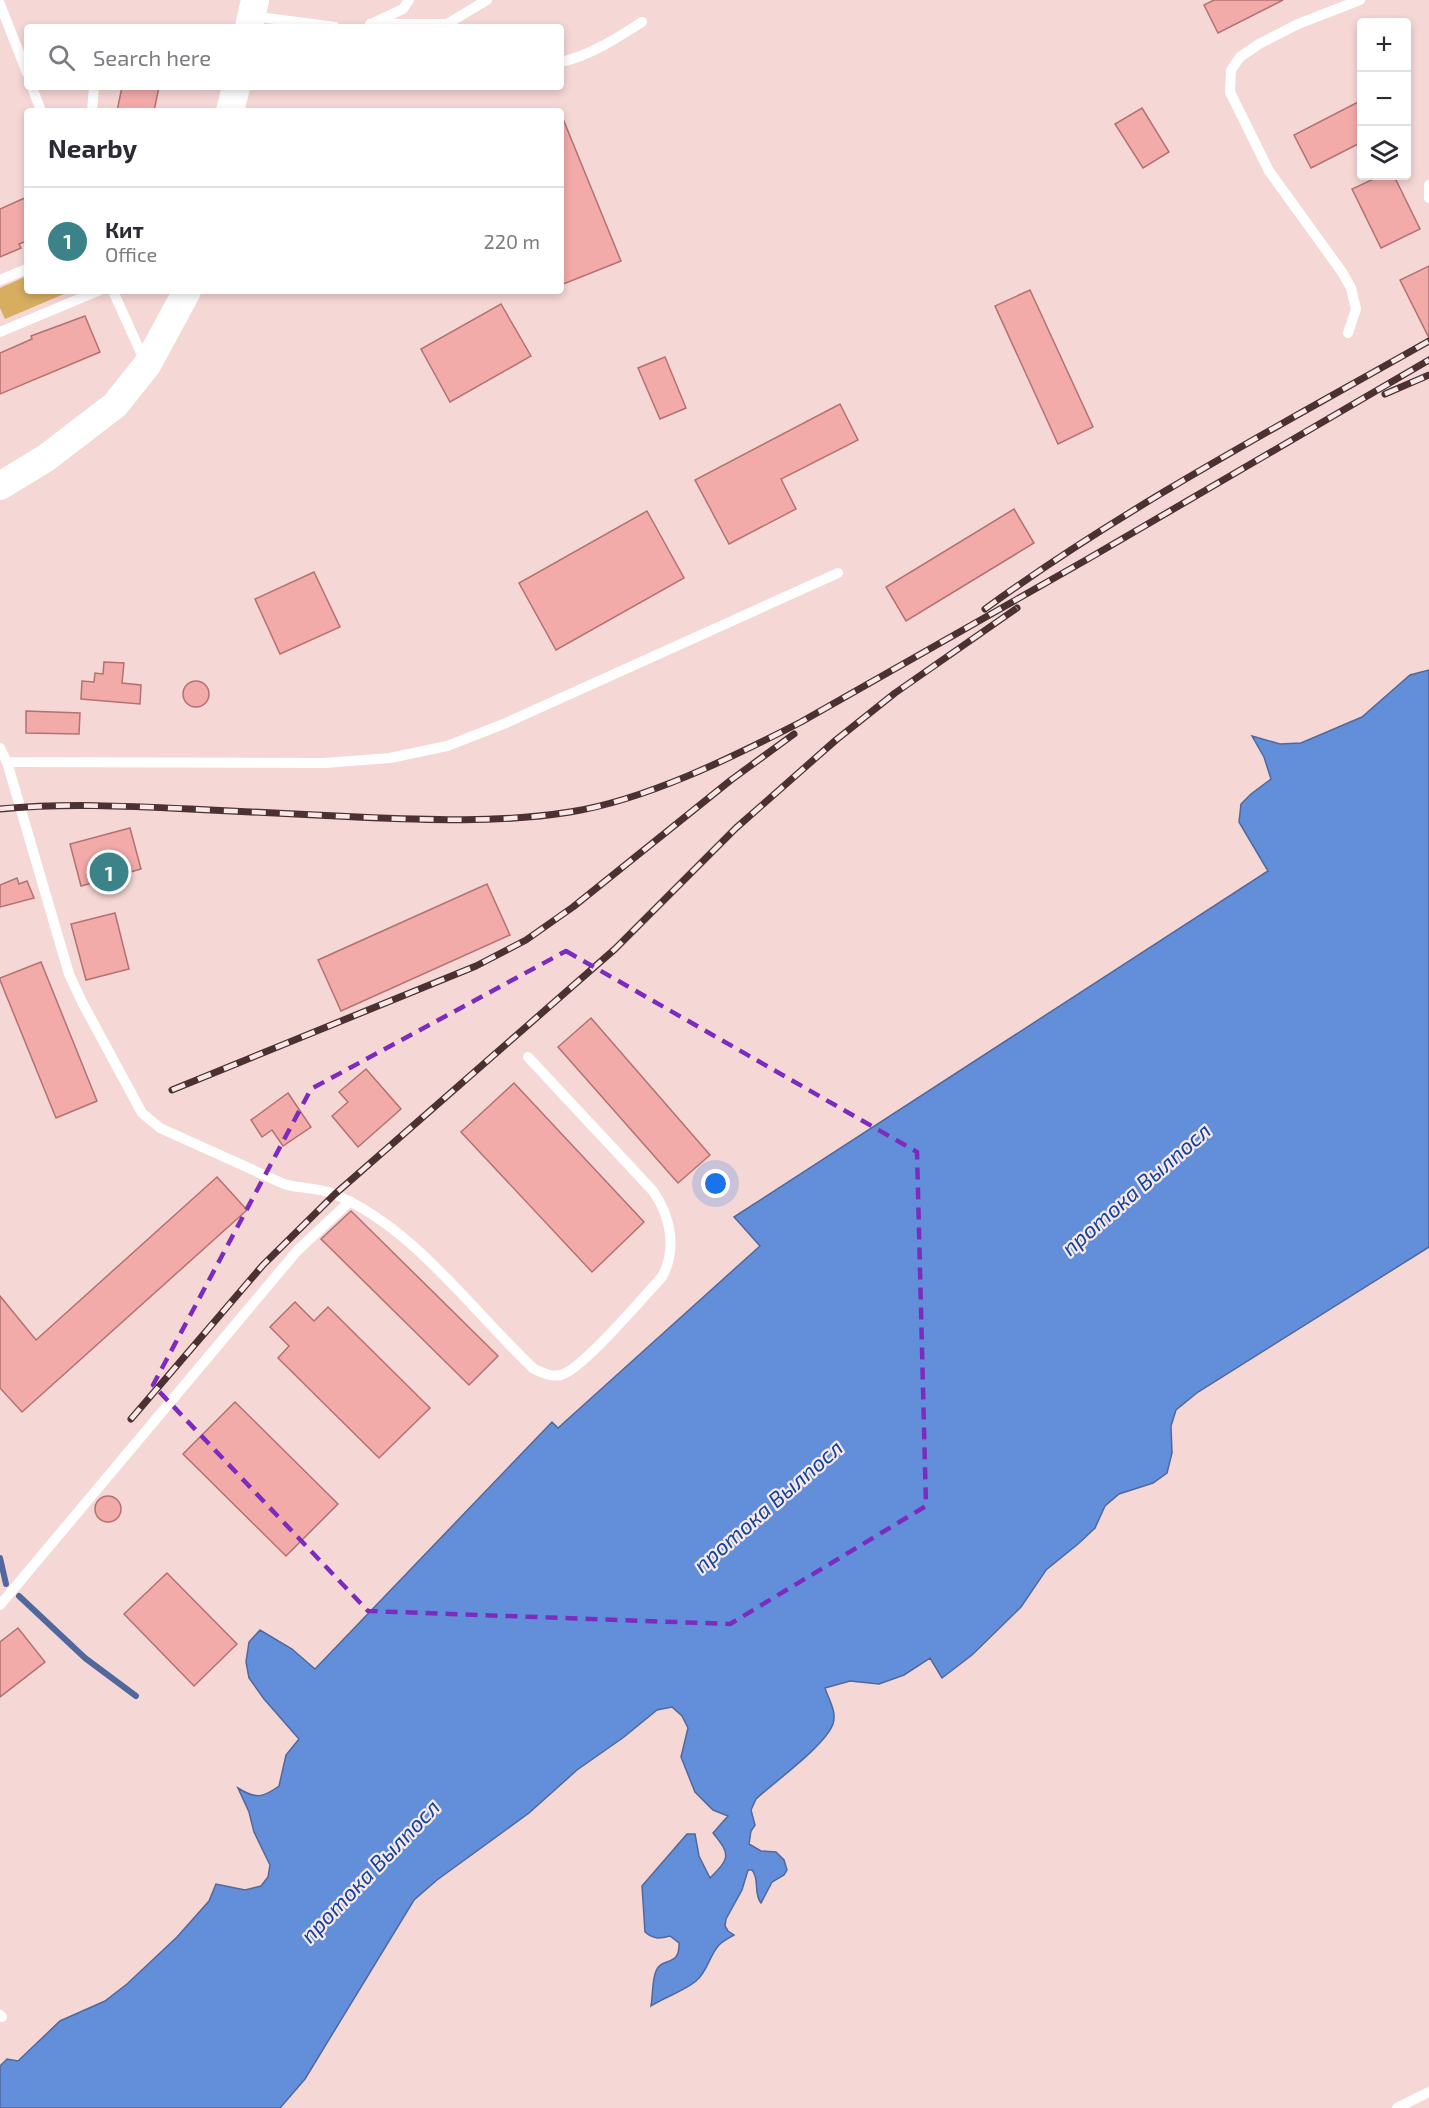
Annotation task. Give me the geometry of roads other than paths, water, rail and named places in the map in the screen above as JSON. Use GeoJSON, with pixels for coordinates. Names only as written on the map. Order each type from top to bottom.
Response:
{"type":"FeatureCollection","features":[{"type":"Feature","properties":{"kind":"street"},"geometry":{"type":"LineString","coordinates":[[232,108],[235,90]]}},
{"type":"Feature","properties":{"kind":"street"},"geometry":{"type":"LineString","coordinates":[[0,486],[46,458],[115,405],[147,365],[185,294]]}},
{"type":"Feature","properties":{"kind":"lane"},"geometry":{"type":"LineString","coordinates":[[375,24],[403,9],[409,0]]}},
{"type":"Feature","properties":{"kind":"lane"},"geometry":{"type":"LineString","coordinates":[[447,24],[487,0]]}},
{"type":"Feature","properties":{"kind":"lane"},"geometry":{"type":"LineString","coordinates":[[1348,333],[1356,309],[1351,288],[1342,272],[1269,171],[1230,92],[1231,70],[1240,57],[1259,44],[1298,24],[1360,0]]}},
{"type":"Feature","properties":{"kind":"lane"},"geometry":{"type":"LineString","coordinates":[[0,4],[23,51]]}},
{"type":"Feature","properties":{"kind":"lane"},"geometry":{"type":"LineString","coordinates":[[252,14],[316,24]]}},
{"type":"Feature","properties":{"kind":"lane"},"geometry":{"type":"LineString","coordinates":[[564,61],[578,58],[642,22]]}},
{"type":"Feature","properties":{"kind":"lane"},"geometry":{"type":"LineString","coordinates":[[33,90],[40,108]]}},
{"type":"Feature","properties":{"kind":"lane"},"geometry":{"type":"LineString","coordinates":[[92,108],[94,90]]}},
{"type":"Feature","properties":{"kind":"lane"},"geometry":{"type":"LineString","coordinates":[[1429,185],[1429,198]]}},
{"type":"Feature","properties":{"kind":"lane"},"geometry":{"type":"LineString","coordinates":[[0,280],[24,270]]}},
{"type":"Feature","properties":{"kind":"lane"},"geometry":{"type":"LineString","coordinates":[[0,332],[91,294]]}},
{"type":"Feature","properties":{"kind":"lane"},"geometry":{"type":"LineString","coordinates":[[114,294],[147,365]]}},
{"type":"Feature","properties":{"kind":"lane"},"geometry":{"type":"LineString","coordinates":[[7,762],[324,763],[390,758],[447,746],[506,723],[838,573]]}},
{"type":"Feature","properties":{"kind":"lane"},"geometry":{"type":"LineString","coordinates":[[0,748],[7,762],[69,974],[142,1113],[160,1128],[284,1184],[322,1189],[350,1201],[385,1222],[420,1253],[534,1369],[548,1375],[562,1375],[577,1366],[590,1354],[662,1277],[668,1266],[671,1250],[662,1203],[528,1057]]}},
{"type":"Feature","properties":{"kind":"lane"},"geometry":{"type":"LineString","coordinates":[[0,1605],[297,1251],[350,1201]]}},
{"type":"Feature","properties":{"kind":"lane"},"geometry":{"type":"LineString","coordinates":[[1397,2108],[1429,2092]]}},
{"type":"Feature","properties":{"kind":"water","name":"протока Вылпосл"},"geometry":{"type":"Polygon","coordinates":[[[1429,670],[1429,1247],[1198,1392],[1176,1410],[1171,1426],[1172,1453],[1167,1473],[1153,1483],[1119,1494],[1105,1506],[1095,1528],[1046,1570],[1021,1607],[972,1655],[942,1678],[930,1658],[904,1675],[879,1684],[850,1681],[825,1688],[834,1715],[833,1724],[828,1733],[810,1753],[756,1799],[751,1810],[755,1825],[751,1831],[749,1844],[761,1851],[776,1852],[784,1860],[787,1870],[784,1875],[772,1882],[761,1903],[757,1895],[754,1874],[752,1870],[748,1870],[742,1890],[726,1919],[725,1926],[734,1935],[719,1945],[700,1977],[686,1988],[651,2006],[656,1971],[662,1964],[677,1956],[679,1943],[670,1936],[656,1938],[645,1932],[642,1886],[687,1834],[695,1834],[699,1856],[710,1878],[721,1866],[726,1856],[723,1846],[713,1833],[728,1816],[713,1810],[695,1792],[681,1757],[688,1728],[682,1716],[672,1707],[657,1710],[577,1770],[529,1813],[437,1880],[414,1900],[305,2079],[280,2108],[0,2108],[0,2066],[7,2059],[18,2061],[60,2021],[105,2001],[127,1984],[177,1937],[209,1901],[216,1884],[245,1890],[261,1886],[268,1877],[270,1865],[254,1832],[249,1812],[238,1788],[259,1796],[279,1786],[286,1755],[299,1739],[249,1678],[246,1662],[249,1642],[260,1630],[292,1649],[315,1669],[552,1422],[558,1428],[760,1246],[734,1217],[1268,871],[1239,822],[1241,804],[1271,779],[1264,757],[1252,736],[1280,744],[1301,743],[1362,717],[1410,675],[1429,670]]]}},
{"type":"Feature","properties":{"kind":"waterway"},"geometry":{"type":"LineString","coordinates":[[0,1558],[6,1584]]}},
{"type":"Feature","properties":{"kind":"waterway"},"geometry":{"type":"LineString","coordinates":[[19,1596],[85,1658],[136,1696]]}},
{"type":"Feature","properties":{"kind":"railway"},"geometry":{"type":"LineString","coordinates":[[985,609],[1092,536],[1147,502],[1429,341]]}},
{"type":"Feature","properties":{"kind":"railway"},"geometry":{"type":"LineString","coordinates":[[0,809],[47,806],[119,806],[464,820],[517,818],[570,812],[629,798],[718,763],[801,722],[1086,560],[1429,360]]}},
{"type":"Feature","properties":{"kind":"railway"},"geometry":{"type":"LineString","coordinates":[[1385,394],[1429,375]]}},
{"type":"Feature","properties":{"kind":"railway"},"geometry":{"type":"LineString","coordinates":[[131,1419],[263,1265],[335,1194],[615,949],[736,828],[836,740],[895,693],[1017,608]]}},
{"type":"Feature","properties":{"kind":"railway"},"geometry":{"type":"LineString","coordinates":[[172,1090],[476,966],[526,940],[573,907],[731,780],[794,734]]}},
{"type":"Feature","properties":{"kind":"place","name":"Кит"},"geometry":{"type":"Point","coordinates":[109,872]}}]}
